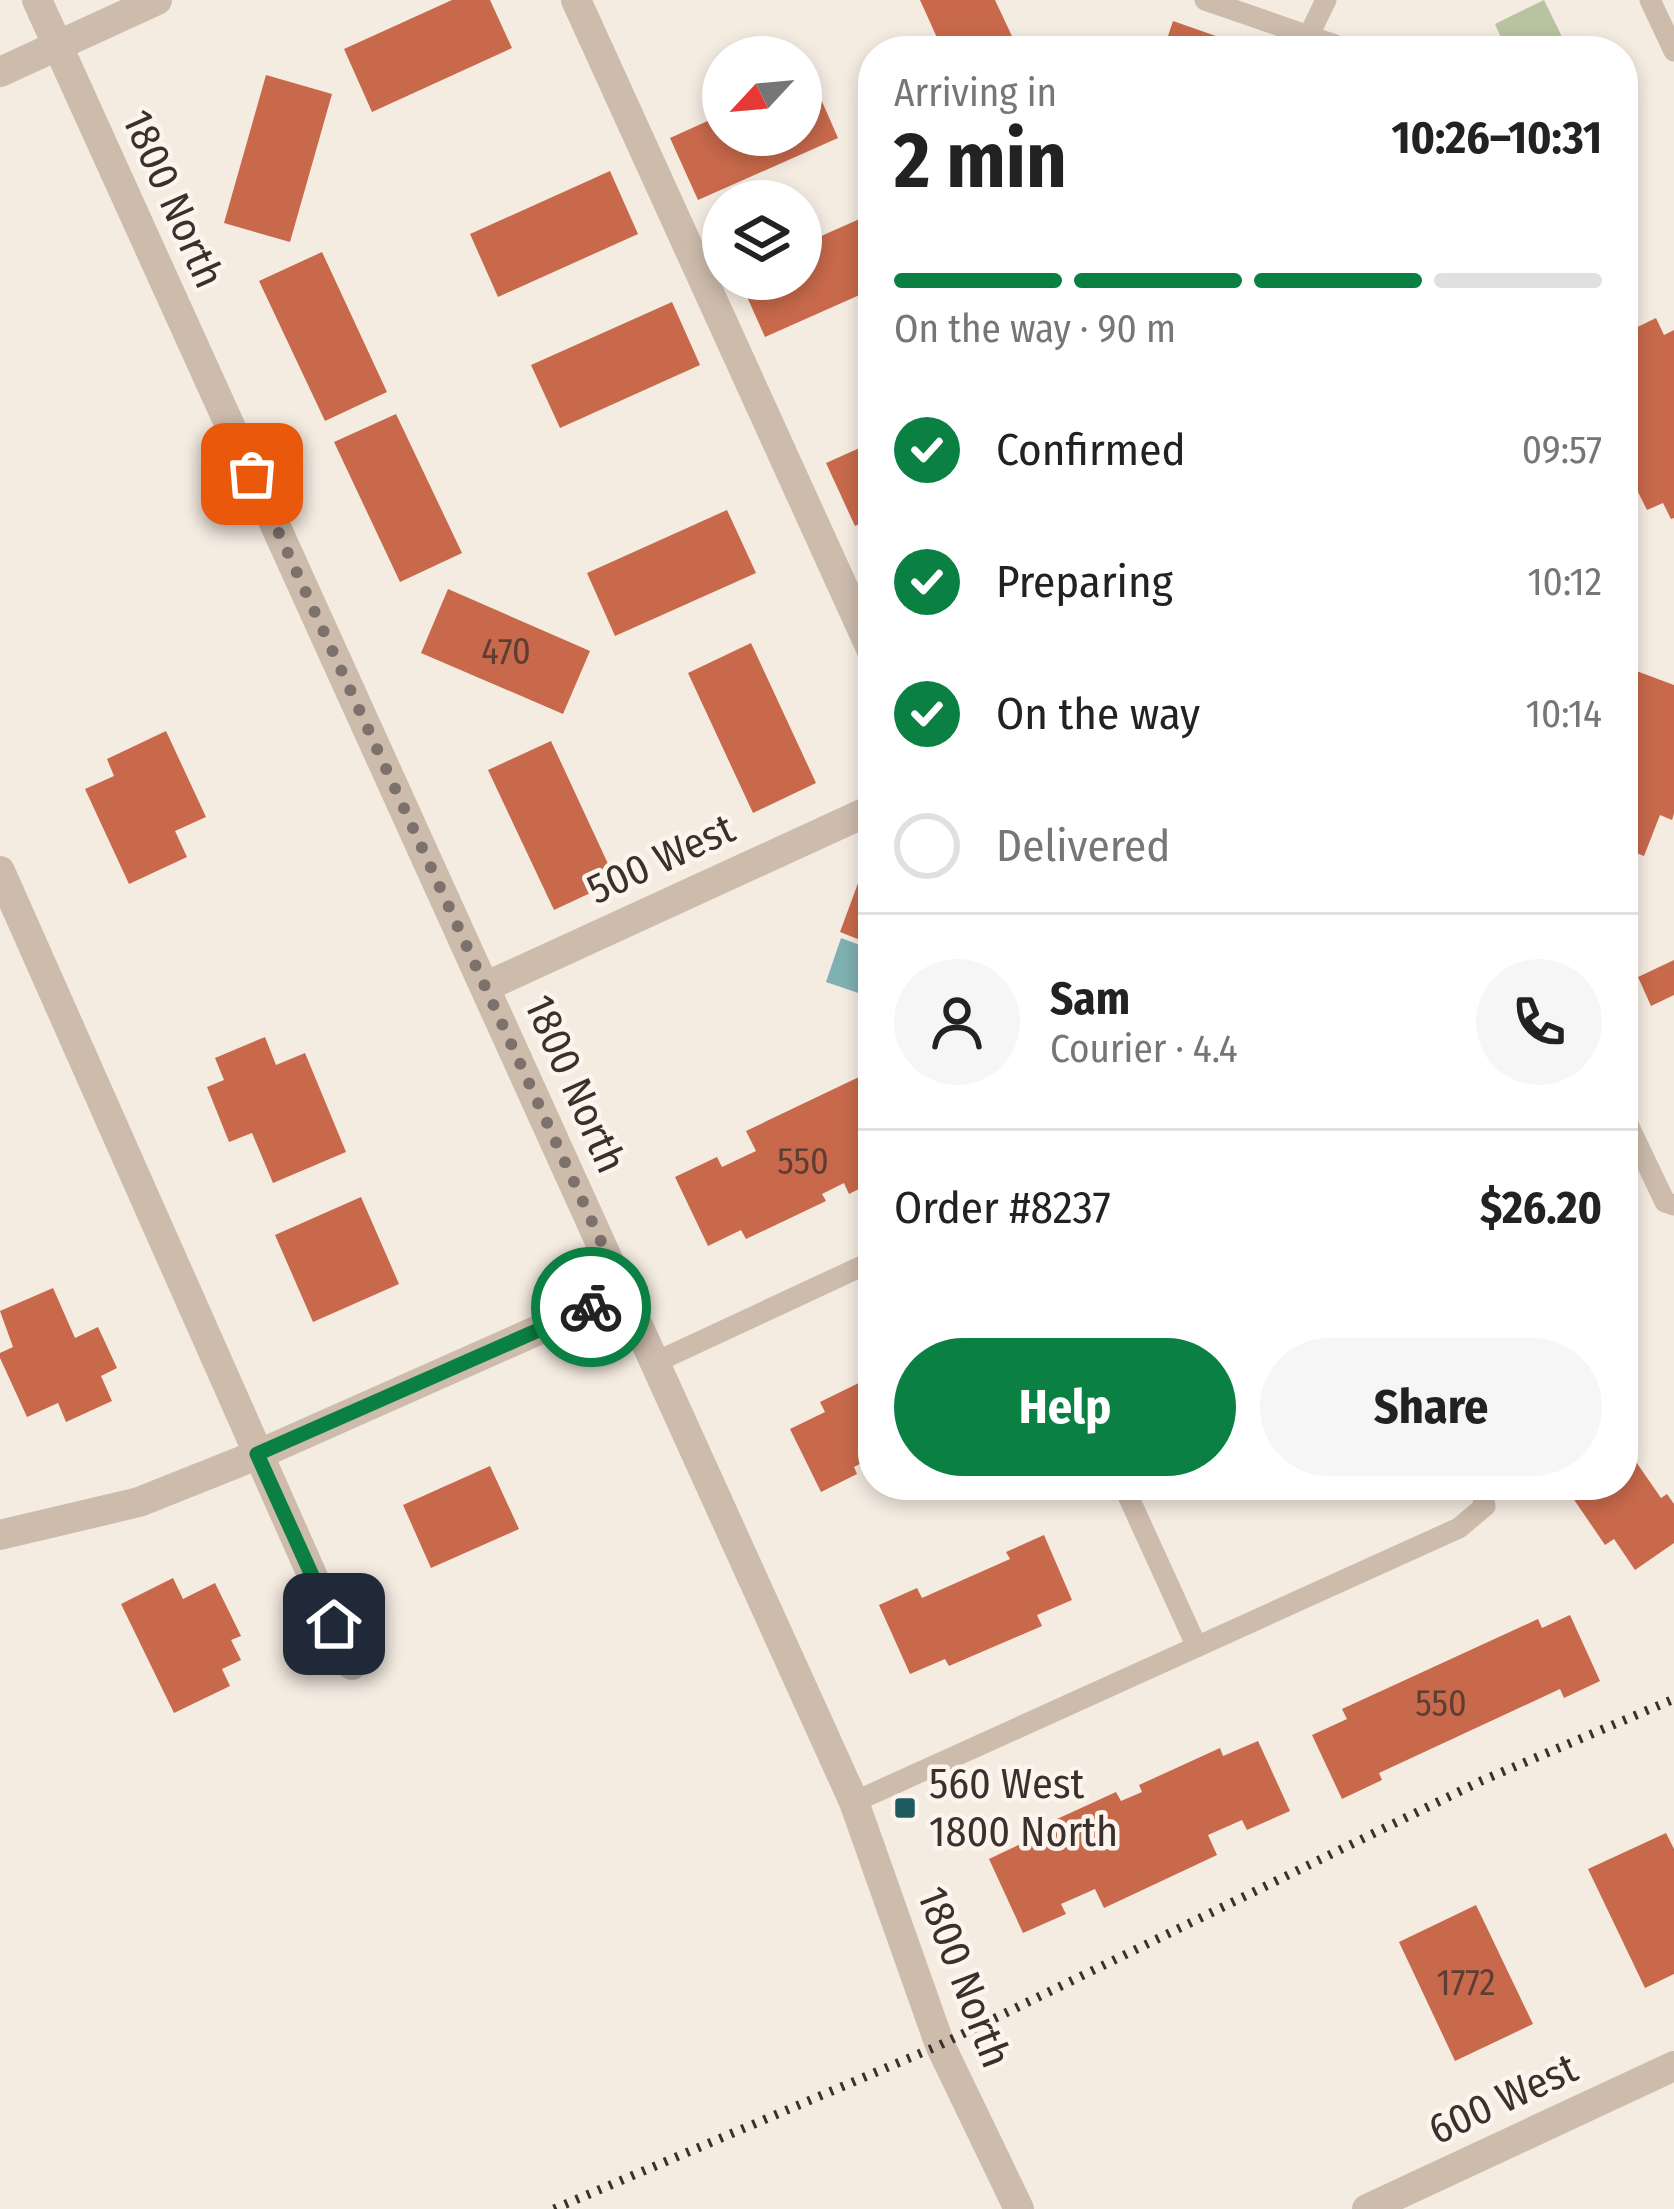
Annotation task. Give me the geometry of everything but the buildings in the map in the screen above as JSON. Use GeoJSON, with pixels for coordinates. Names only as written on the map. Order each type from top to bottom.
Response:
{"type":"FeatureCollection","features":[{"type":"Feature","properties":{"kind":"street","name":"1800 North"},"geometry":{"type":"LineString","coordinates":[[37,0],[854,1802],[940,2045],[1019,2209]]}},
{"type":"Feature","properties":{"kind":"street"},"geometry":{"type":"LineString","coordinates":[[0,72],[157,0]]}},
{"type":"Feature","properties":{"kind":"street"},"geometry":{"type":"LineString","coordinates":[[576,0],[858,620]]}},
{"type":"Feature","properties":{"kind":"street","name":"500 West"},"geometry":{"type":"LineString","coordinates":[[485,987],[858,816]]}},
{"type":"Feature","properties":{"kind":"street"},"geometry":{"type":"LineString","coordinates":[[0,871],[352,1666]]}},
{"type":"Feature","properties":{"kind":"street"},"geometry":{"type":"LineString","coordinates":[[0,1535],[139,1502],[624,1292]]}},
{"type":"Feature","properties":{"kind":"street","name":"600 West"},"geometry":{"type":"LineString","coordinates":[[1366,2209],[1674,2066]]}},
{"type":"Feature","properties":{"kind":"lane"},"geometry":{"type":"LineString","coordinates":[[1205,0],[1310,35],[1326,0]]}},
{"type":"Feature","properties":{"kind":"lane"},"geometry":{"type":"LineString","coordinates":[[1650,0],[1674,51]]}},
{"type":"Feature","properties":{"kind":"lane"},"geometry":{"type":"LineString","coordinates":[[1638,1145],[1665,1202],[1674,1205]]}},
{"type":"Feature","properties":{"kind":"lane"},"geometry":{"type":"LineString","coordinates":[[656,1362],[858,1268]]}},
{"type":"Feature","properties":{"kind":"lane"},"geometry":{"type":"LineString","coordinates":[[1130,1500],[1197,1647]]}},
{"type":"Feature","properties":{"kind":"lane"},"geometry":{"type":"LineString","coordinates":[[854,1802],[1459,1528],[1484,1506],[1483,1500]]}},
{"type":"Feature","properties":{"kind":"green space"},"geometry":{"type":"Polygon","coordinates":[[[1544,0],[1562,36],[1500,36],[1495,24],[1544,0]]]}},
{"type":"Feature","properties":{"kind":"water"},"geometry":{"type":"Polygon","coordinates":[[[841,938],[858,944],[858,993],[826,982],[841,938]]]}},
{"type":"Feature","properties":{"kind":"railway"},"geometry":{"type":"LineString","coordinates":[[554,2209],[940,2045],[1481,1781],[1674,1699]]}},
{"type":"Feature","properties":{"kind":"way so far"},"geometry":{"type":"LineString","coordinates":[[252,474],[624,1292],[591,1307]]}},
{"type":"Feature","properties":{"kind":"place","name":"560 West 1800 North"},"geometry":{"type":"Point","coordinates":[905,1808]}},
{"type":"Feature","properties":{"kind":"route"},"geometry":{"type":"LineString","coordinates":[[334,1624],[257,1454],[591,1307]]}}]}
